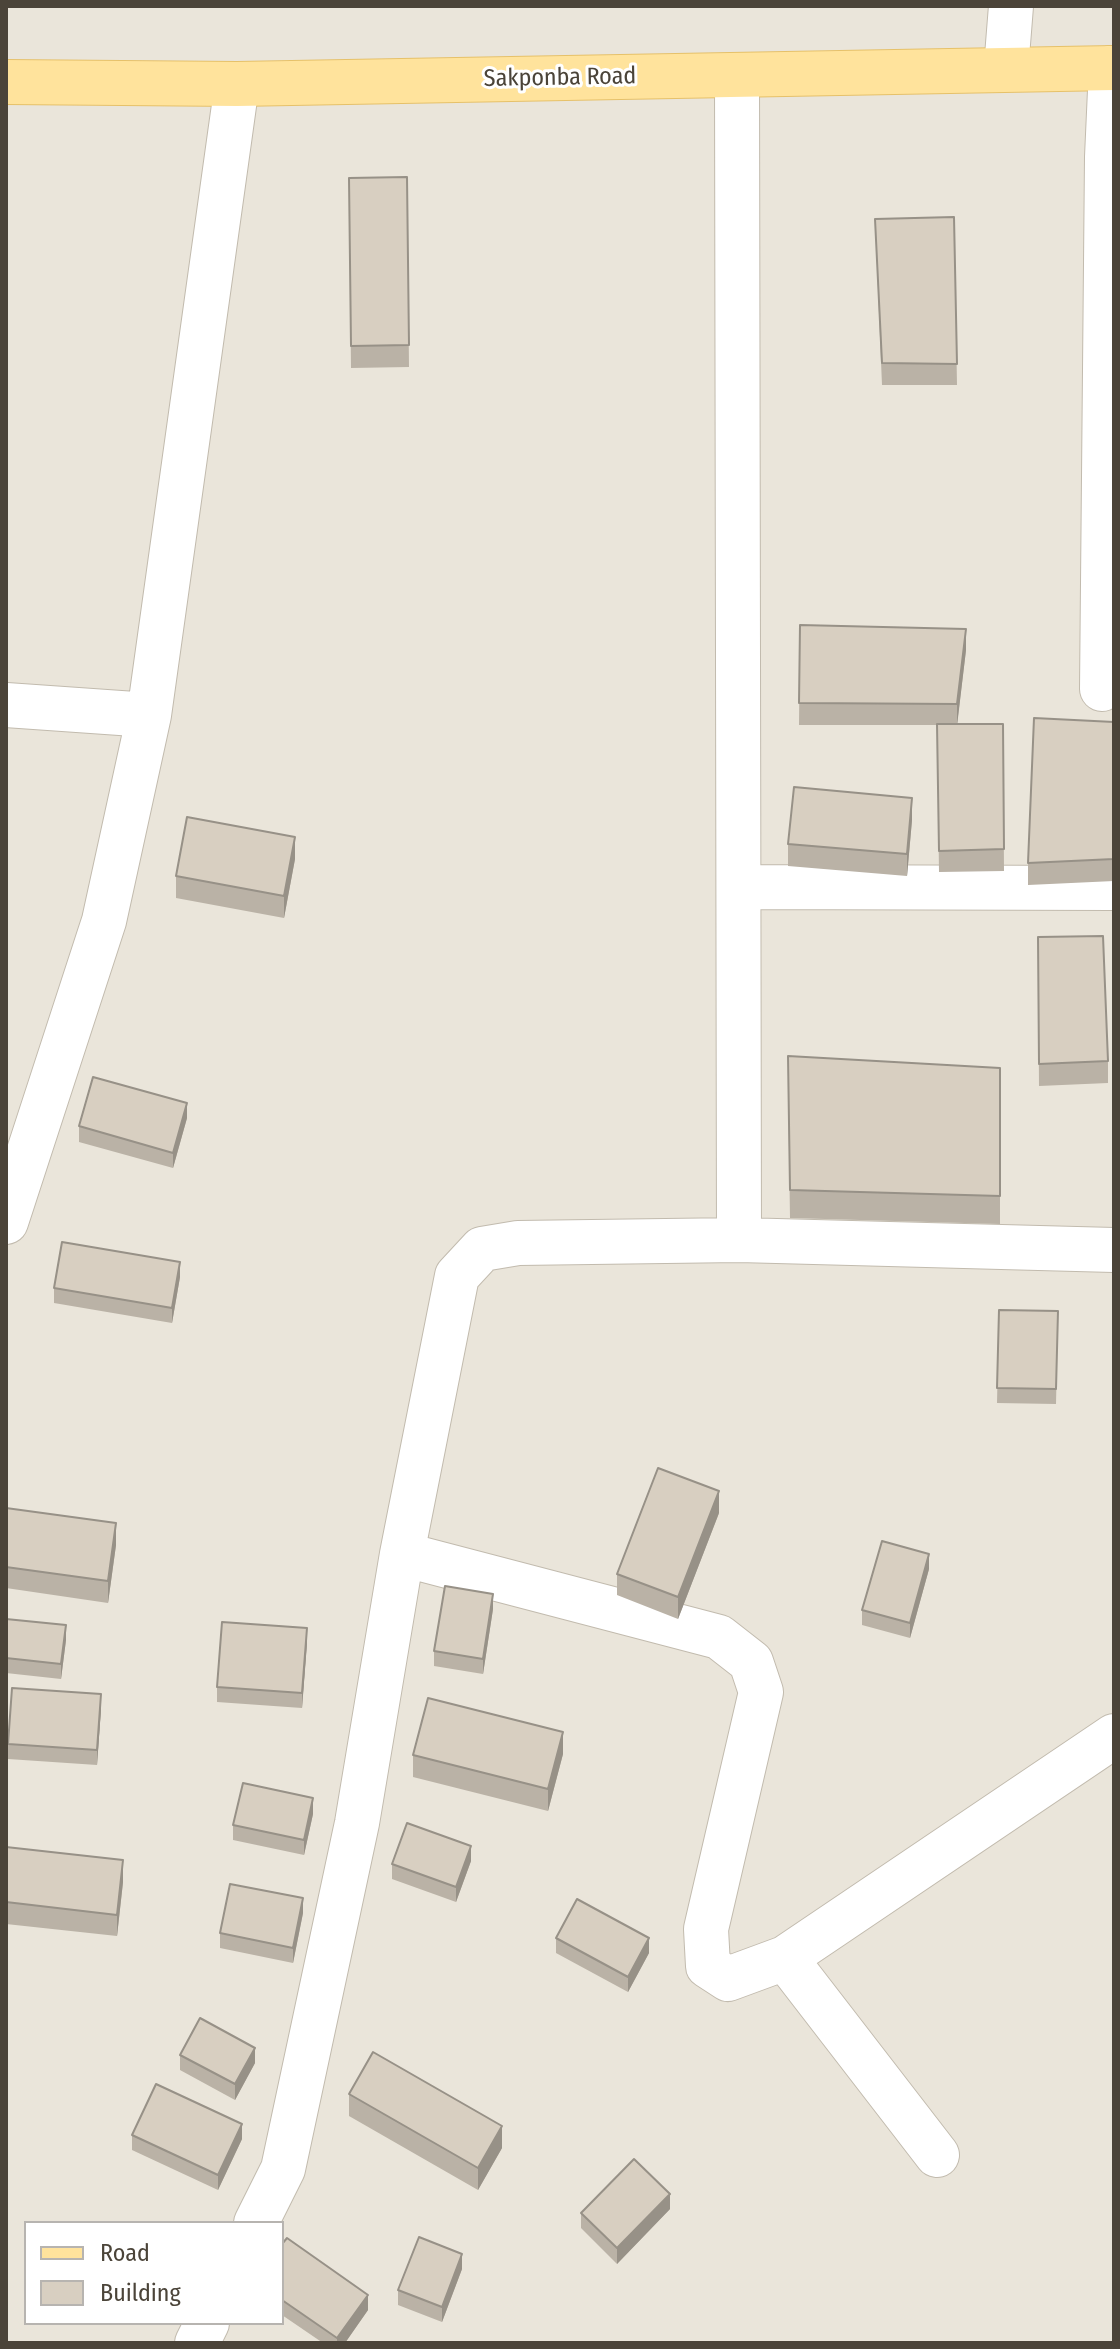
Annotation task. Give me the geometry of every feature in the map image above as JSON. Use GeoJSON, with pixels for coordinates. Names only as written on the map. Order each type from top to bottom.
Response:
{"type":"FeatureCollection","features":[{"type":"Feature","properties":{"kind":"main road","name":"Sakponba Road"},"geometry":{"type":"LineString","coordinates":[[6,82],[237,84],[1112,68]]}},
{"type":"Feature","properties":{"kind":"street"},"geometry":{"type":"LineString","coordinates":[[1006,69],[1011,6]]}},
{"type":"Feature","properties":{"kind":"street"},"geometry":{"type":"LineString","coordinates":[[1102,689],[1107,157],[1112,68]]}},
{"type":"Feature","properties":{"kind":"street"},"geometry":{"type":"LineString","coordinates":[[737,75],[739,1240]]}},
{"type":"Feature","properties":{"kind":"street"},"geometry":{"type":"LineString","coordinates":[[6,1222],[17,1151],[104,921],[149,715],[237,84]]}},
{"type":"Feature","properties":{"kind":"street"},"geometry":{"type":"LineString","coordinates":[[6,705],[149,715]]}},
{"type":"Feature","properties":{"kind":"street"},"geometry":{"type":"LineString","coordinates":[[740,887],[1114,888]]}},
{"type":"Feature","properties":{"kind":"street"},"geometry":{"type":"LineString","coordinates":[[257,2221],[283,2169],[357,1823],[402,1554],[457,1276],[482,1249],[518,1243],[739,1240],[1114,1250]]}},
{"type":"Feature","properties":{"kind":"street"},"geometry":{"type":"LineString","coordinates":[[402,1554],[719,1637],[751,1662],[761,1692],[706,1929],[708,1966],[728,1979],[785,1958],[1114,1736]]}},
{"type":"Feature","properties":{"kind":"street"},"geometry":{"type":"LineString","coordinates":[[785,1958],[937,2155]]}},
{"type":"Feature","properties":{"kind":"street"},"geometry":{"type":"LineString","coordinates":[[197,2343],[206,2325]]}},
{"type":"Feature","properties":{"kind":"shaded area"},"geometry":{"type":"Polygon","coordinates":[[[6,6],[1114,6],[1114,2343],[6,2343],[6,6]]]}},
{"type":"Feature","properties":{"kind":"building"},"geometry":{"type":"Polygon","coordinates":[[[407,177],[409,345],[351,346],[349,178],[407,177]]]}},
{"type":"Feature","properties":{"kind":"building"},"geometry":{"type":"Polygon","coordinates":[[[954,217],[957,364],[882,363],[875,219],[954,217]]]}},
{"type":"Feature","properties":{"kind":"building"},"geometry":{"type":"Polygon","coordinates":[[[800,625],[966,629],[957,704],[799,703],[800,625]]]}},
{"type":"Feature","properties":{"kind":"building"},"geometry":{"type":"Polygon","coordinates":[[[1034,718],[1114,722],[1114,859],[1028,863],[1034,718]]]}},
{"type":"Feature","properties":{"kind":"building"},"geometry":{"type":"Polygon","coordinates":[[[937,724],[1003,724],[1004,849],[939,851],[937,724]]]}},
{"type":"Feature","properties":{"kind":"building"},"geometry":{"type":"Polygon","coordinates":[[[794,787],[912,798],[907,854],[788,844],[794,787]]]}},
{"type":"Feature","properties":{"kind":"building"},"geometry":{"type":"Polygon","coordinates":[[[187,817],[295,837],[284,896],[176,876],[187,817]]]}},
{"type":"Feature","properties":{"kind":"building"},"geometry":{"type":"Polygon","coordinates":[[[1103,936],[1108,1061],[1039,1064],[1038,937],[1103,936]]]}},
{"type":"Feature","properties":{"kind":"building"},"geometry":{"type":"Polygon","coordinates":[[[788,1056],[1000,1068],[1000,1196],[790,1190],[788,1056]]]}},
{"type":"Feature","properties":{"kind":"building"},"geometry":{"type":"Polygon","coordinates":[[[93,1077],[187,1103],[173,1153],[79,1126],[93,1077]]]}},
{"type":"Feature","properties":{"kind":"building"},"geometry":{"type":"Polygon","coordinates":[[[62,1242],[180,1262],[172,1308],[54,1288],[62,1242]]]}},
{"type":"Feature","properties":{"kind":"building"},"geometry":{"type":"Polygon","coordinates":[[[999,1310],[1058,1311],[1056,1389],[997,1388],[999,1310]]]}},
{"type":"Feature","properties":{"kind":"building"},"geometry":{"type":"Polygon","coordinates":[[[658,1468],[719,1491],[678,1597],[617,1574],[658,1468]]]}},
{"type":"Feature","properties":{"kind":"building"},"geometry":{"type":"Polygon","coordinates":[[[6,1508],[116,1523],[108,1581],[6,1567],[6,1508]]]}},
{"type":"Feature","properties":{"kind":"building"},"geometry":{"type":"Polygon","coordinates":[[[882,1541],[929,1554],[910,1623],[862,1610],[882,1541]]]}},
{"type":"Feature","properties":{"kind":"building"},"geometry":{"type":"Polygon","coordinates":[[[445,1586],[493,1594],[483,1659],[434,1651],[445,1586]]]}},
{"type":"Feature","properties":{"kind":"building"},"geometry":{"type":"Polygon","coordinates":[[[6,1619],[66,1625],[61,1664],[6,1658],[6,1619]]]}},
{"type":"Feature","properties":{"kind":"building"},"geometry":{"type":"Polygon","coordinates":[[[222,1622],[307,1628],[302,1693],[217,1687],[222,1622]]]}},
{"type":"Feature","properties":{"kind":"building"},"geometry":{"type":"Polygon","coordinates":[[[12,1688],[101,1694],[97,1750],[8,1744],[12,1688]]]}},
{"type":"Feature","properties":{"kind":"building"},"geometry":{"type":"Polygon","coordinates":[[[428,1698],[563,1732],[548,1789],[413,1755],[428,1698]]]}},
{"type":"Feature","properties":{"kind":"building"},"geometry":{"type":"Polygon","coordinates":[[[243,1783],[313,1798],[304,1840],[233,1825],[243,1783]]]}},
{"type":"Feature","properties":{"kind":"building"},"geometry":{"type":"Polygon","coordinates":[[[407,1823],[471,1846],[456,1887],[392,1864],[407,1823]]]}},
{"type":"Feature","properties":{"kind":"building"},"geometry":{"type":"Polygon","coordinates":[[[6,1847],[123,1860],[117,1915],[6,1902],[6,1847]]]}},
{"type":"Feature","properties":{"kind":"building"},"geometry":{"type":"Polygon","coordinates":[[[230,1884],[303,1898],[293,1948],[220,1933],[230,1884]]]}},
{"type":"Feature","properties":{"kind":"building"},"geometry":{"type":"Polygon","coordinates":[[[577,1899],[649,1938],[628,1977],[556,1938],[577,1899]]]}},
{"type":"Feature","properties":{"kind":"building"},"geometry":{"type":"Polygon","coordinates":[[[200,2018],[255,2048],[235,2084],[180,2055],[200,2018]]]}},
{"type":"Feature","properties":{"kind":"building"},"geometry":{"type":"Polygon","coordinates":[[[373,2052],[502,2126],[478,2168],[349,2094],[373,2052]]]}},
{"type":"Feature","properties":{"kind":"building"},"geometry":{"type":"Polygon","coordinates":[[[156,2084],[242,2124],[218,2175],[132,2135],[156,2084]]]}},
{"type":"Feature","properties":{"kind":"building"},"geometry":{"type":"Polygon","coordinates":[[[634,2159],[670,2194],[617,2248],[581,2213],[634,2159]]]}},
{"type":"Feature","properties":{"kind":"building"},"geometry":{"type":"Polygon","coordinates":[[[419,2237],[462,2254],[442,2307],[398,2290],[419,2237]]]}},
{"type":"Feature","properties":{"kind":"building"},"geometry":{"type":"Polygon","coordinates":[[[287,2238],[368,2295],[337,2338],[284,2301],[284,2242],[287,2238]]]}}]}
